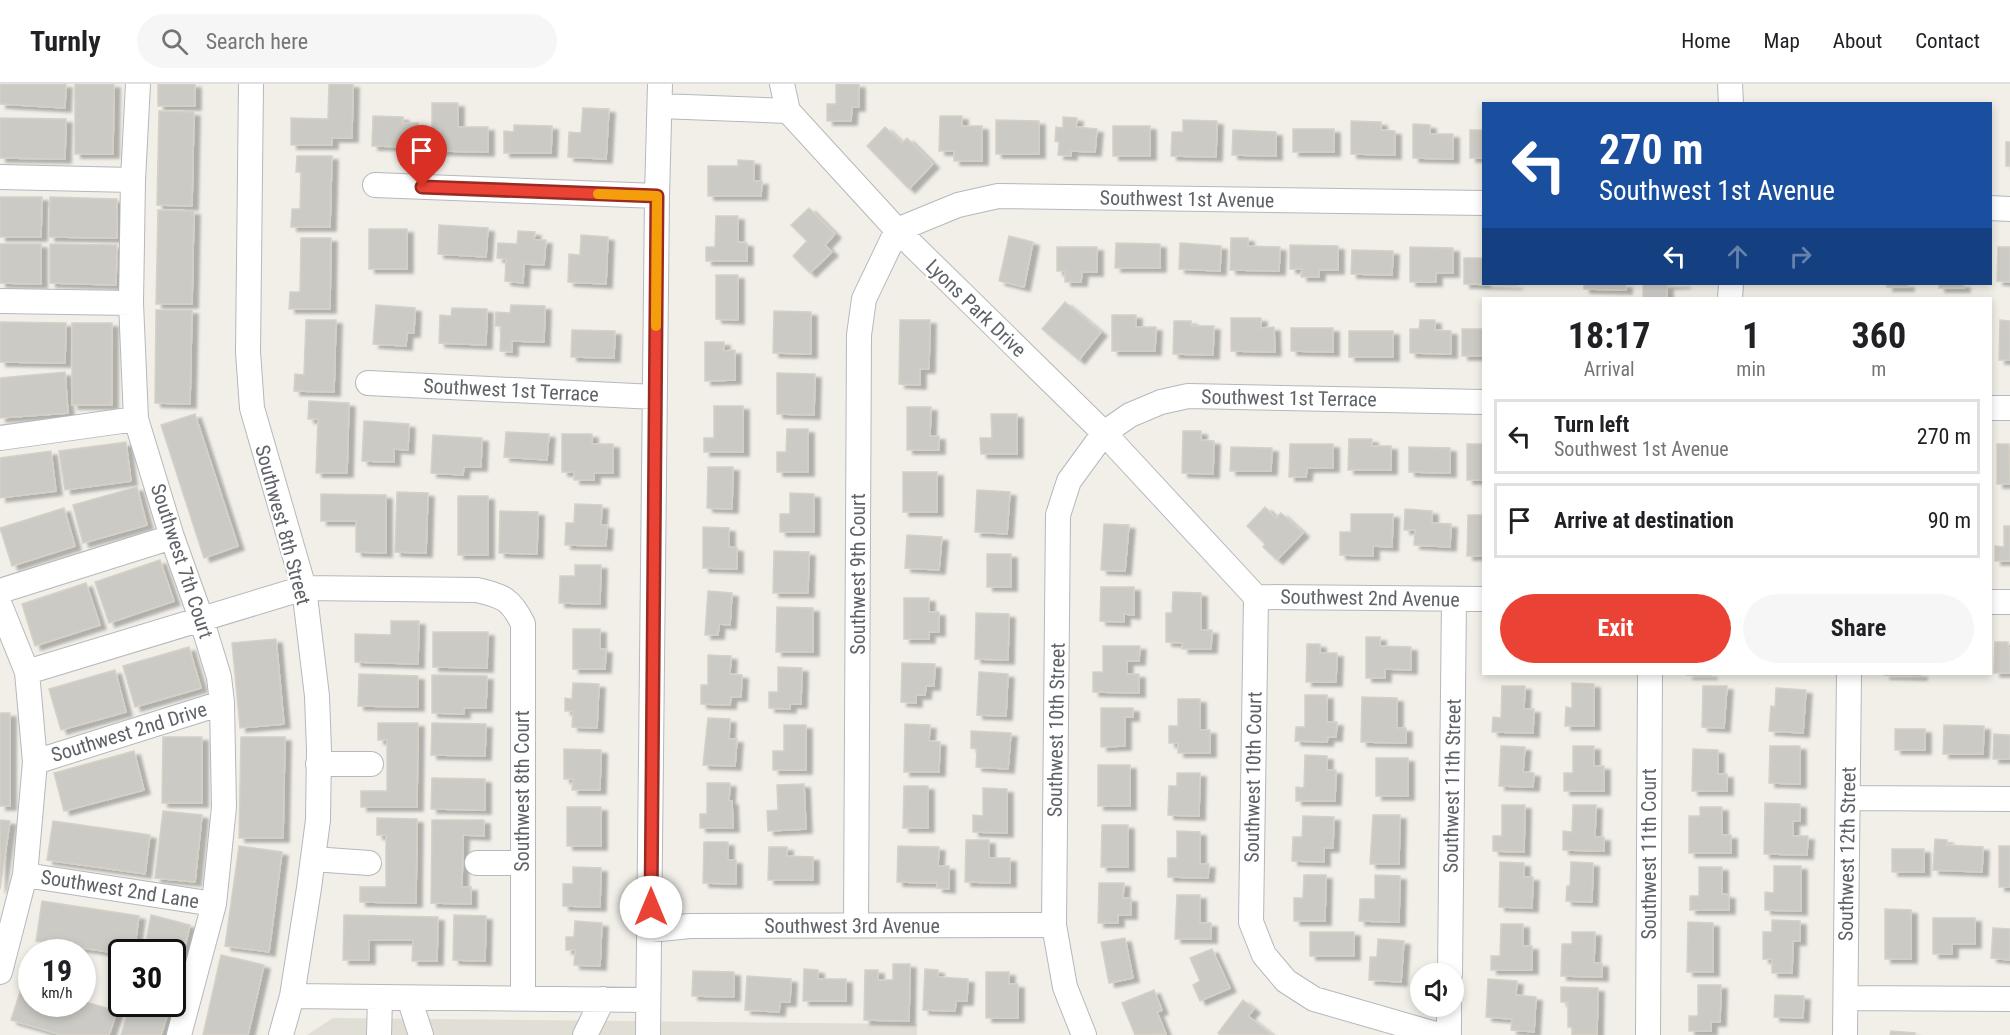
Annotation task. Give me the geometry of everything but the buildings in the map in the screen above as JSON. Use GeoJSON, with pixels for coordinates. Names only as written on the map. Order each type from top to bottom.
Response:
{"type":"FeatureCollection","features":[{"type":"Feature","properties":{"kind":"street","name":"Southwest 7th Court"},"geometry":{"type":"LineString","coordinates":[[138,84],[133,180],[131,303],[136,419],[172,537],[219,677],[222,703],[224,807],[214,904],[179,1035]]}},
{"type":"Feature","properties":{"kind":"street","name":"Southwest 8th Street"},"geometry":{"type":"LineString","coordinates":[[251,84],[248,352],[252,408],[304,588],[317,696],[318,820],[292,996],[280,1035]]}},
{"type":"Feature","properties":{"kind":"street"},"geometry":{"type":"LineString","coordinates":[[648,1035],[660,95],[788,111],[782,84]]}},
{"type":"Feature","properties":{"kind":"street"},"geometry":{"type":"LineString","coordinates":[[1731,84],[1731,102]]}},
{"type":"Feature","properties":{"kind":"street","name":"Lyons Park Drive"},"geometry":{"type":"LineString","coordinates":[[788,111],[897,230],[1104,433],[1256,597]]}},
{"type":"Feature","properties":{"kind":"street"},"geometry":{"type":"LineString","coordinates":[[0,177],[133,180]]}},
{"type":"Feature","properties":{"kind":"street"},"geometry":{"type":"LineString","coordinates":[[375,185],[657,196]]}},
{"type":"Feature","properties":{"kind":"street","name":"Southwest 1st Avenue"},"geometry":{"type":"LineString","coordinates":[[897,230],[958,205],[998,196],[1482,203]]}},
{"type":"Feature","properties":{"kind":"street"},"geometry":{"type":"LineString","coordinates":[[1992,208],[2010,209]]}},
{"type":"Feature","properties":{"kind":"street","name":"Southwest 9th Court"},"geometry":{"type":"LineString","coordinates":[[856,926],[859,335],[864,299],[897,230]]}},
{"type":"Feature","properties":{"kind":"street"},"geometry":{"type":"LineString","coordinates":[[0,302],[131,303]]}},
{"type":"Feature","properties":{"kind":"street","name":"Southwest 1st Terrace"},"geometry":{"type":"LineString","coordinates":[[368,383],[655,397]]}},
{"type":"Feature","properties":{"kind":"street","name":"Southwest 1st Terrace"},"geometry":{"type":"LineString","coordinates":[[1104,433],[1130,415],[1161,402],[1188,396],[1482,402]]}},
{"type":"Feature","properties":{"kind":"street"},"geometry":{"type":"LineString","coordinates":[[1992,408],[2010,408]]}},
{"type":"Feature","properties":{"kind":"street"},"geometry":{"type":"LineString","coordinates":[[0,438],[136,419]]}},
{"type":"Feature","properties":{"kind":"street","name":"Southwest 10th Street"},"geometry":{"type":"LineString","coordinates":[[1084,1035],[1065,987],[1054,926],[1058,515],[1068,481],[1104,433]]}},
{"type":"Feature","properties":{"kind":"street"},"geometry":{"type":"LineString","coordinates":[[0,591],[172,537]]}},
{"type":"Feature","properties":{"kind":"street"},"geometry":{"type":"LineString","coordinates":[[27,672],[304,588]]}},
{"type":"Feature","properties":{"kind":"street","name":"Southwest 8th Court"},"geometry":{"type":"LineString","coordinates":[[304,588],[477,590],[498,595],[514,607],[523,624],[523,998]]}},
{"type":"Feature","properties":{"kind":"street","name":"Southwest 2nd Avenue"},"geometry":{"type":"LineString","coordinates":[[1256,597],[1482,599]]}},
{"type":"Feature","properties":{"kind":"street","name":"Southwest 10th Court"},"geometry":{"type":"LineString","coordinates":[[1256,597],[1251,922],[1264,955],[1286,981],[1314,999],[1439,1035]]}},
{"type":"Feature","properties":{"kind":"street","name":"Southwest 11th Street"},"geometry":{"type":"LineString","coordinates":[[1450,963],[1454,599]]}},
{"type":"Feature","properties":{"kind":"street"},"geometry":{"type":"LineString","coordinates":[[1992,602],[2010,602]]}},
{"type":"Feature","properties":{"kind":"street"},"geometry":{"type":"LineString","coordinates":[[0,605],[27,672],[35,762],[26,875],[0,972]]}},
{"type":"Feature","properties":{"kind":"street","name":"Southwest 11th Court"},"geometry":{"type":"LineString","coordinates":[[1648,1035],[1650,675]]}},
{"type":"Feature","properties":{"kind":"street","name":"Southwest 12th Street"},"geometry":{"type":"LineString","coordinates":[[1845,1035],[1849,675]]}},
{"type":"Feature","properties":{"kind":"street","name":"Southwest 2nd Drive"},"geometry":{"type":"LineString","coordinates":[[35,762],[222,703]]}},
{"type":"Feature","properties":{"kind":"street"},"geometry":{"type":"LineString","coordinates":[[318,764],[371,765]]}},
{"type":"Feature","properties":{"kind":"street"},"geometry":{"type":"LineString","coordinates":[[1848,798],[2010,799]]}},
{"type":"Feature","properties":{"kind":"street"},"geometry":{"type":"LineString","coordinates":[[313,859],[369,863]]}},
{"type":"Feature","properties":{"kind":"street"},"geometry":{"type":"LineString","coordinates":[[477,863],[522,863]]}},
{"type":"Feature","properties":{"kind":"street","name":"Southwest 2nd Lane"},"geometry":{"type":"LineString","coordinates":[[26,875],[214,904]]}},
{"type":"Feature","properties":{"kind":"street","name":"Southwest 3rd Avenue"},"geometry":{"type":"LineString","coordinates":[[650,930],[690,927],[1054,926]]}},
{"type":"Feature","properties":{"kind":"street"},"geometry":{"type":"LineString","coordinates":[[292,996],[648,999]]}},
{"type":"Feature","properties":{"kind":"street"},"geometry":{"type":"LineString","coordinates":[[379,1035],[380,998]]}},
{"type":"Feature","properties":{"kind":"street"},"geometry":{"type":"LineString","coordinates":[[410,998],[421,1035]]}},
{"type":"Feature","properties":{"kind":"street"},"geometry":{"type":"LineString","coordinates":[[1846,998],[2010,999]]}},
{"type":"Feature","properties":{"kind":"street"},"geometry":{"type":"LineString","coordinates":[[585,1035],[603,999]]}},
{"type":"Feature","properties":{"kind":"street"},"geometry":{"type":"LineString","coordinates":[[1449,1017],[1449,1035]]}},
{"type":"Feature","properties":{"kind":"shaded area"},"geometry":{"type":"Polygon","coordinates":[[[333,1018],[917,1024],[917,1035],[307,1035],[333,1018]]]}},
{"type":"Feature","properties":{"kind":"slow traffic"},"geometry":{"type":"LineString","coordinates":[[598,194],[657,196],[656,326]]}},
{"type":"Feature","properties":{"kind":"route"},"geometry":{"type":"LineString","coordinates":[[422,187],[657,196],[651,907]]}}]}
